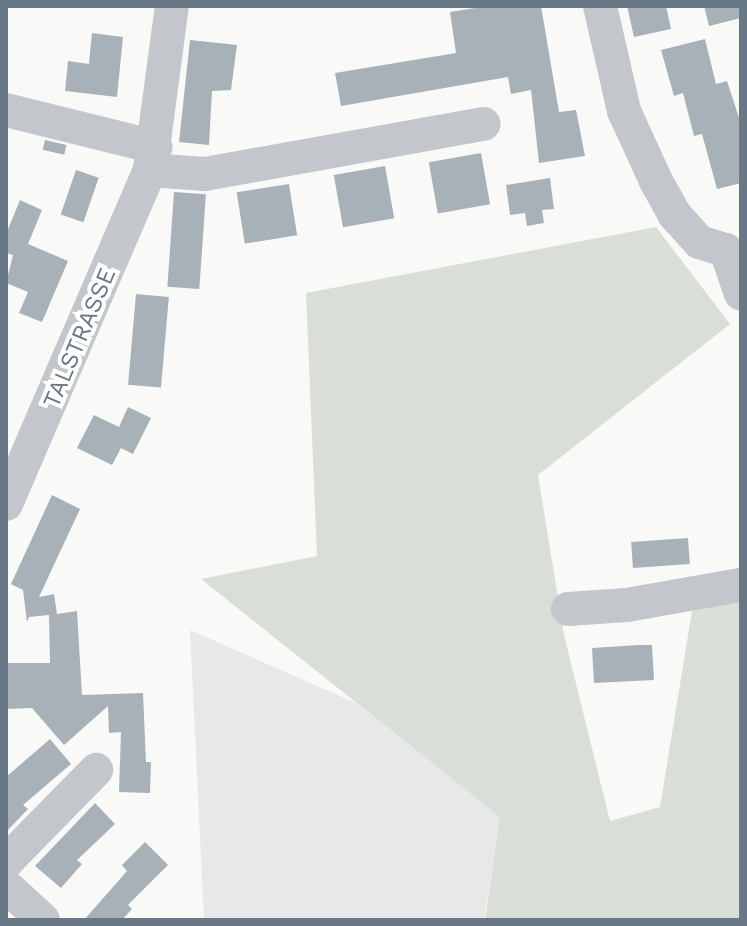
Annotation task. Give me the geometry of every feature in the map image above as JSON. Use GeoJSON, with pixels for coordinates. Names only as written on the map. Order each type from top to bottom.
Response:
{"type":"FeatureCollection","features":[{"type":"Feature","properties":{"kind":"street","name":"TALSTRASSE"},"geometry":{"type":"LineString","coordinates":[[6,504],[152,158],[172,6]]}},
{"type":"Feature","properties":{"kind":"street"},"geometry":{"type":"LineString","coordinates":[[600,6],[624,111],[656,181],[674,214],[699,242],[734,245],[741,294]]}},
{"type":"Feature","properties":{"kind":"street"},"geometry":{"type":"LineString","coordinates":[[6,110],[205,174],[484,124]]}},
{"type":"Feature","properties":{"kind":"street"},"geometry":{"type":"LineString","coordinates":[[568,609],[627,605],[741,585]]}},
{"type":"Feature","properties":{"kind":"street"},"geometry":{"type":"LineString","coordinates":[[6,862],[96,770]]}},
{"type":"Feature","properties":{"kind":"street"},"geometry":{"type":"LineString","coordinates":[[6,886],[43,920]]}},
{"type":"Feature","properties":{"kind":"shaded area"},"geometry":{"type":"Polygon","coordinates":[[[656,227],[730,324],[538,475],[564,635],[610,821],[660,807],[692,611],[741,601],[741,920],[485,920],[500,817],[201,579],[317,556],[306,293],[656,227]]]}},
{"type":"Feature","properties":{"kind":"shaded area"},"geometry":{"type":"Polygon","coordinates":[[[190,630],[356,703],[501,817],[484,920],[204,920],[190,630]]]}},
{"type":"Feature","properties":{"kind":"building"},"geometry":{"type":"Polygon","coordinates":[[[488,6],[541,6],[559,112],[576,110],[585,156],[539,163],[531,90],[511,94],[508,77],[341,106],[335,73],[456,53],[450,12],[488,6]]]}},
{"type":"Feature","properties":{"kind":"building"},"geometry":{"type":"Polygon","coordinates":[[[627,6],[666,6],[671,29],[634,37],[627,6]]]}},
{"type":"Feature","properties":{"kind":"building"},"geometry":{"type":"Polygon","coordinates":[[[704,6],[741,6],[741,18],[709,26],[704,6]]]}},
{"type":"Feature","properties":{"kind":"building"},"geometry":{"type":"Polygon","coordinates":[[[92,33],[123,37],[117,97],[65,91],[68,61],[89,64],[92,33]]]}},
{"type":"Feature","properties":{"kind":"building"},"geometry":{"type":"Polygon","coordinates":[[[705,39],[716,84],[727,81],[741,124],[741,183],[717,189],[702,134],[694,136],[683,93],[674,96],[661,50],[705,39]]]}},
{"type":"Feature","properties":{"kind":"building"},"geometry":{"type":"Polygon","coordinates":[[[190,40],[237,45],[231,90],[212,91],[209,145],[179,142],[190,40]]]}},
{"type":"Feature","properties":{"kind":"building"},"geometry":{"type":"Polygon","coordinates":[[[45,140],[66,145],[64,155],[43,150],[45,140]]]}},
{"type":"Feature","properties":{"kind":"building"},"geometry":{"type":"Polygon","coordinates":[[[481,153],[490,204],[438,213],[429,162],[481,153]]]}},
{"type":"Feature","properties":{"kind":"building"},"geometry":{"type":"Polygon","coordinates":[[[385,166],[394,218],[343,227],[334,175],[385,166]]]}},
{"type":"Feature","properties":{"kind":"building"},"geometry":{"type":"Polygon","coordinates":[[[76,170],[99,178],[83,222],[61,214],[76,170]]]}},
{"type":"Feature","properties":{"kind":"building"},"geometry":{"type":"Polygon","coordinates":[[[550,178],[554,209],[542,210],[544,223],[527,226],[525,213],[510,215],[506,185],[550,178]]]}},
{"type":"Feature","properties":{"kind":"building"},"geometry":{"type":"Polygon","coordinates":[[[289,184],[297,235],[245,244],[237,192],[289,184]]]}},
{"type":"Feature","properties":{"kind":"building"},"geometry":{"type":"Polygon","coordinates":[[[174,192],[206,194],[199,289],[167,287],[174,192]]]}},
{"type":"Feature","properties":{"kind":"building"},"geometry":{"type":"Polygon","coordinates":[[[20,200],[42,210],[28,244],[68,261],[42,322],[19,313],[28,292],[6,283],[13,255],[6,253],[6,234],[20,200]]]}},
{"type":"Feature","properties":{"kind":"building"},"geometry":{"type":"Polygon","coordinates":[[[136,294],[169,297],[161,388],[128,385],[136,294]]]}},
{"type":"Feature","properties":{"kind":"building"},"geometry":{"type":"Polygon","coordinates":[[[128,407],[151,418],[133,454],[121,448],[112,465],[77,448],[94,415],[119,427],[128,407]]]}},
{"type":"Feature","properties":{"kind":"building"},"geometry":{"type":"Polygon","coordinates":[[[52,495],[80,509],[39,597],[54,594],[57,614],[77,611],[82,695],[143,693],[146,762],[151,762],[150,793],[119,792],[121,732],[109,733],[108,706],[64,745],[32,708],[6,709],[6,663],[50,663],[49,615],[29,617],[27,622],[23,590],[11,584],[52,495]]]}},
{"type":"Feature","properties":{"kind":"building"},"geometry":{"type":"Polygon","coordinates":[[[688,538],[690,564],[633,568],[631,542],[688,538]]]}},
{"type":"Feature","properties":{"kind":"building"},"geometry":{"type":"Polygon","coordinates":[[[652,645],[654,680],[594,683],[592,648],[652,645]]]}},
{"type":"Feature","properties":{"kind":"building"},"geometry":{"type":"Polygon","coordinates":[[[50,739],[71,764],[23,805],[28,809],[6,832],[6,777],[50,739]]]}},
{"type":"Feature","properties":{"kind":"building"},"geometry":{"type":"Polygon","coordinates":[[[95,803],[115,824],[77,860],[82,864],[61,888],[35,866],[95,803]]]}},
{"type":"Feature","properties":{"kind":"building"},"geometry":{"type":"Polygon","coordinates":[[[145,842],[168,865],[128,905],[132,909],[122,920],[84,920],[127,871],[122,865],[145,842]]]}}]}
